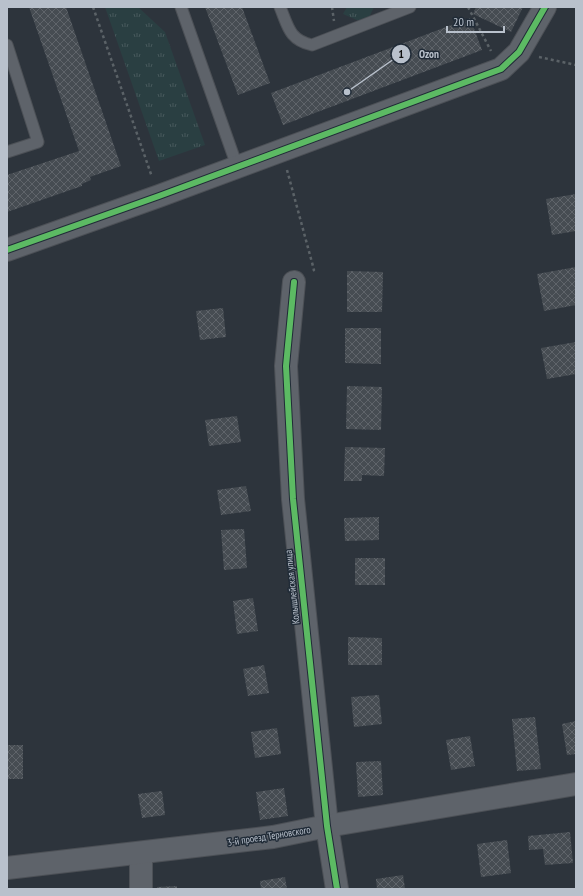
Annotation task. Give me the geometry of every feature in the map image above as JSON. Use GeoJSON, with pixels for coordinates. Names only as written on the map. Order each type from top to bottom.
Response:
{"type":"FeatureCollection","features":[{"type":"Feature","properties":{"kind":"street"},"geometry":{"type":"LineString","coordinates":[[7,250],[159,196],[501,69],[519,52],[545,7]]}},
{"type":"Feature","properties":{"kind":"street","name":"Колышлейская улица"},"geometry":{"type":"LineString","coordinates":[[294,282],[286,366],[293,499],[327,826],[337,889]]}},
{"type":"Feature","properties":{"kind":"street","name":"3-й проезд Терновского"},"geometry":{"type":"LineString","coordinates":[[7,868],[141,854],[273,837],[327,826],[576,784]]}},
{"type":"Feature","properties":{"kind":"street"},"geometry":{"type":"LineString","coordinates":[[141,854],[141,889]]}},
{"type":"Feature","properties":{"kind":"lane"},"geometry":{"type":"LineString","coordinates":[[181,7],[237,166]]}},
{"type":"Feature","properties":{"kind":"lane"},"geometry":{"type":"LineString","coordinates":[[280,7],[290,31],[300,42],[312,44],[410,7]]}},
{"type":"Feature","properties":{"kind":"lane"},"geometry":{"type":"LineString","coordinates":[[7,45],[38,142],[7,152]]}},
{"type":"Feature","properties":{"kind":"path"},"geometry":{"type":"LineString","coordinates":[[93,7],[159,196]]}},
{"type":"Feature","properties":{"kind":"path"},"geometry":{"type":"LineString","coordinates":[[468,7],[501,69]]}},
{"type":"Feature","properties":{"kind":"path"},"geometry":{"type":"LineString","coordinates":[[519,52],[576,65]]}},
{"type":"Feature","properties":{"kind":"path"},"geometry":{"type":"LineString","coordinates":[[281,150],[314,270],[294,282]]}},
{"type":"Feature","properties":{"kind":"green space"},"geometry":{"type":"Polygon","coordinates":[[[105,7],[138,7],[165,32],[205,145],[159,161],[105,7]]]}},
{"type":"Feature","properties":{"kind":"green space"},"geometry":{"type":"Polygon","coordinates":[[[347,7],[374,7],[366,24],[343,14],[347,7]]]}},
{"type":"Feature","properties":{"kind":"building"},"geometry":{"type":"Polygon","coordinates":[[[29,7],[66,7],[121,166],[90,177],[91,180],[82,184],[82,186],[7,212],[7,175],[79,151],[29,7]]]}},
{"type":"Feature","properties":{"kind":"building"},"geometry":{"type":"Polygon","coordinates":[[[205,7],[242,7],[270,83],[238,95],[205,7]]]}},
{"type":"Feature","properties":{"kind":"building"},"geometry":{"type":"Polygon","coordinates":[[[476,7],[523,7],[511,32],[473,14],[476,7]]]}},
{"type":"Feature","properties":{"kind":"building"},"geometry":{"type":"Polygon","coordinates":[[[470,18],[482,50],[283,125],[271,93],[470,18]]]}},
{"type":"Feature","properties":{"kind":"building"},"geometry":{"type":"Polygon","coordinates":[[[576,194],[576,231],[552,235],[546,199],[576,194]]]}},
{"type":"Feature","properties":{"kind":"building"},"geometry":{"type":"Polygon","coordinates":[[[576,267],[576,305],[544,311],[537,274],[576,267]]]}},
{"type":"Feature","properties":{"kind":"building"},"geometry":{"type":"Polygon","coordinates":[[[347,271],[383,272],[382,312],[347,312],[347,271]]]}},
{"type":"Feature","properties":{"kind":"building"},"geometry":{"type":"Polygon","coordinates":[[[223,308],[226,337],[200,340],[196,311],[223,308]]]}},
{"type":"Feature","properties":{"kind":"building"},"geometry":{"type":"Polygon","coordinates":[[[345,328],[381,328],[381,364],[345,363],[345,328]]]}},
{"type":"Feature","properties":{"kind":"building"},"geometry":{"type":"Polygon","coordinates":[[[576,342],[576,374],[547,379],[541,348],[576,342]]]}},
{"type":"Feature","properties":{"kind":"building"},"geometry":{"type":"Polygon","coordinates":[[[347,386],[382,387],[381,430],[346,429],[347,386]]]}},
{"type":"Feature","properties":{"kind":"building"},"geometry":{"type":"Polygon","coordinates":[[[237,416],[241,442],[209,446],[205,420],[237,416]]]}},
{"type":"Feature","properties":{"kind":"building"},"geometry":{"type":"Polygon","coordinates":[[[345,447],[385,448],[384,476],[362,475],[362,481],[344,481],[345,447]]]}},
{"type":"Feature","properties":{"kind":"building"},"geometry":{"type":"Polygon","coordinates":[[[246,486],[251,511],[221,515],[217,490],[246,486]]]}},
{"type":"Feature","properties":{"kind":"building"},"geometry":{"type":"Polygon","coordinates":[[[379,517],[379,540],[345,541],[344,518],[379,517]]]}},
{"type":"Feature","properties":{"kind":"building"},"geometry":{"type":"Polygon","coordinates":[[[244,529],[247,568],[224,570],[221,530],[244,529]]]}},
{"type":"Feature","properties":{"kind":"building"},"geometry":{"type":"Polygon","coordinates":[[[355,558],[385,558],[385,585],[355,585],[355,558]]]}},
{"type":"Feature","properties":{"kind":"building"},"geometry":{"type":"Polygon","coordinates":[[[253,598],[258,631],[237,634],[233,601],[253,598]]]}},
{"type":"Feature","properties":{"kind":"building"},"geometry":{"type":"Polygon","coordinates":[[[348,637],[382,638],[382,665],[348,665],[348,637]]]}},
{"type":"Feature","properties":{"kind":"building"},"geometry":{"type":"Polygon","coordinates":[[[264,665],[269,693],[248,696],[243,669],[264,665]]]}},
{"type":"Feature","properties":{"kind":"building"},"geometry":{"type":"Polygon","coordinates":[[[379,695],[382,724],[354,727],[351,697],[379,695]]]}},
{"type":"Feature","properties":{"kind":"building"},"geometry":{"type":"Polygon","coordinates":[[[535,717],[541,769],[517,771],[512,719],[535,717]]]}},
{"type":"Feature","properties":{"kind":"building"},"geometry":{"type":"Polygon","coordinates":[[[576,721],[576,754],[567,755],[562,724],[576,721]]]}},
{"type":"Feature","properties":{"kind":"building"},"geometry":{"type":"Polygon","coordinates":[[[277,728],[281,754],[255,758],[251,732],[277,728]]]}},
{"type":"Feature","properties":{"kind":"building"},"geometry":{"type":"Polygon","coordinates":[[[470,736],[475,766],[451,770],[446,740],[470,736]]]}},
{"type":"Feature","properties":{"kind":"building"},"geometry":{"type":"Polygon","coordinates":[[[7,745],[23,745],[23,779],[7,779],[7,745]]]}},
{"type":"Feature","properties":{"kind":"building"},"geometry":{"type":"Polygon","coordinates":[[[381,761],[383,795],[358,797],[356,762],[381,761]]]}},
{"type":"Feature","properties":{"kind":"building"},"geometry":{"type":"Polygon","coordinates":[[[284,788],[288,816],[260,820],[256,792],[284,788]]]}},
{"type":"Feature","properties":{"kind":"building"},"geometry":{"type":"Polygon","coordinates":[[[162,791],[165,815],[142,818],[138,794],[162,791]]]}},
{"type":"Feature","properties":{"kind":"building"},"geometry":{"type":"Polygon","coordinates":[[[570,832],[573,863],[545,865],[543,849],[529,850],[528,836],[570,832]]]}},
{"type":"Feature","properties":{"kind":"building"},"geometry":{"type":"Polygon","coordinates":[[[507,840],[511,873],[481,877],[477,844],[507,840]]]}},
{"type":"Feature","properties":{"kind":"building"},"geometry":{"type":"Polygon","coordinates":[[[403,875],[405,889],[377,889],[376,879],[403,875]]]}},
{"type":"Feature","properties":{"kind":"building"},"geometry":{"type":"Polygon","coordinates":[[[285,877],[287,889],[261,889],[260,881],[285,877]]]}},
{"type":"Feature","properties":{"kind":"building"},"geometry":{"type":"Polygon","coordinates":[[[177,886],[177,889],[157,889],[157,887],[177,886]]]}},
{"type":"Feature","properties":{"kind":"cycle path"},"geometry":{"type":"LineString","coordinates":[[7,250],[159,196],[501,69],[519,52],[545,7]]}},
{"type":"Feature","properties":{"kind":"cycle path"},"geometry":{"type":"LineString","coordinates":[[294,282],[286,366],[293,499],[327,826],[337,889]]}},
{"type":"Feature","properties":{"kind":"place","name":"Ozon"},"geometry":{"type":"Point","coordinates":[347,92]}}]}
